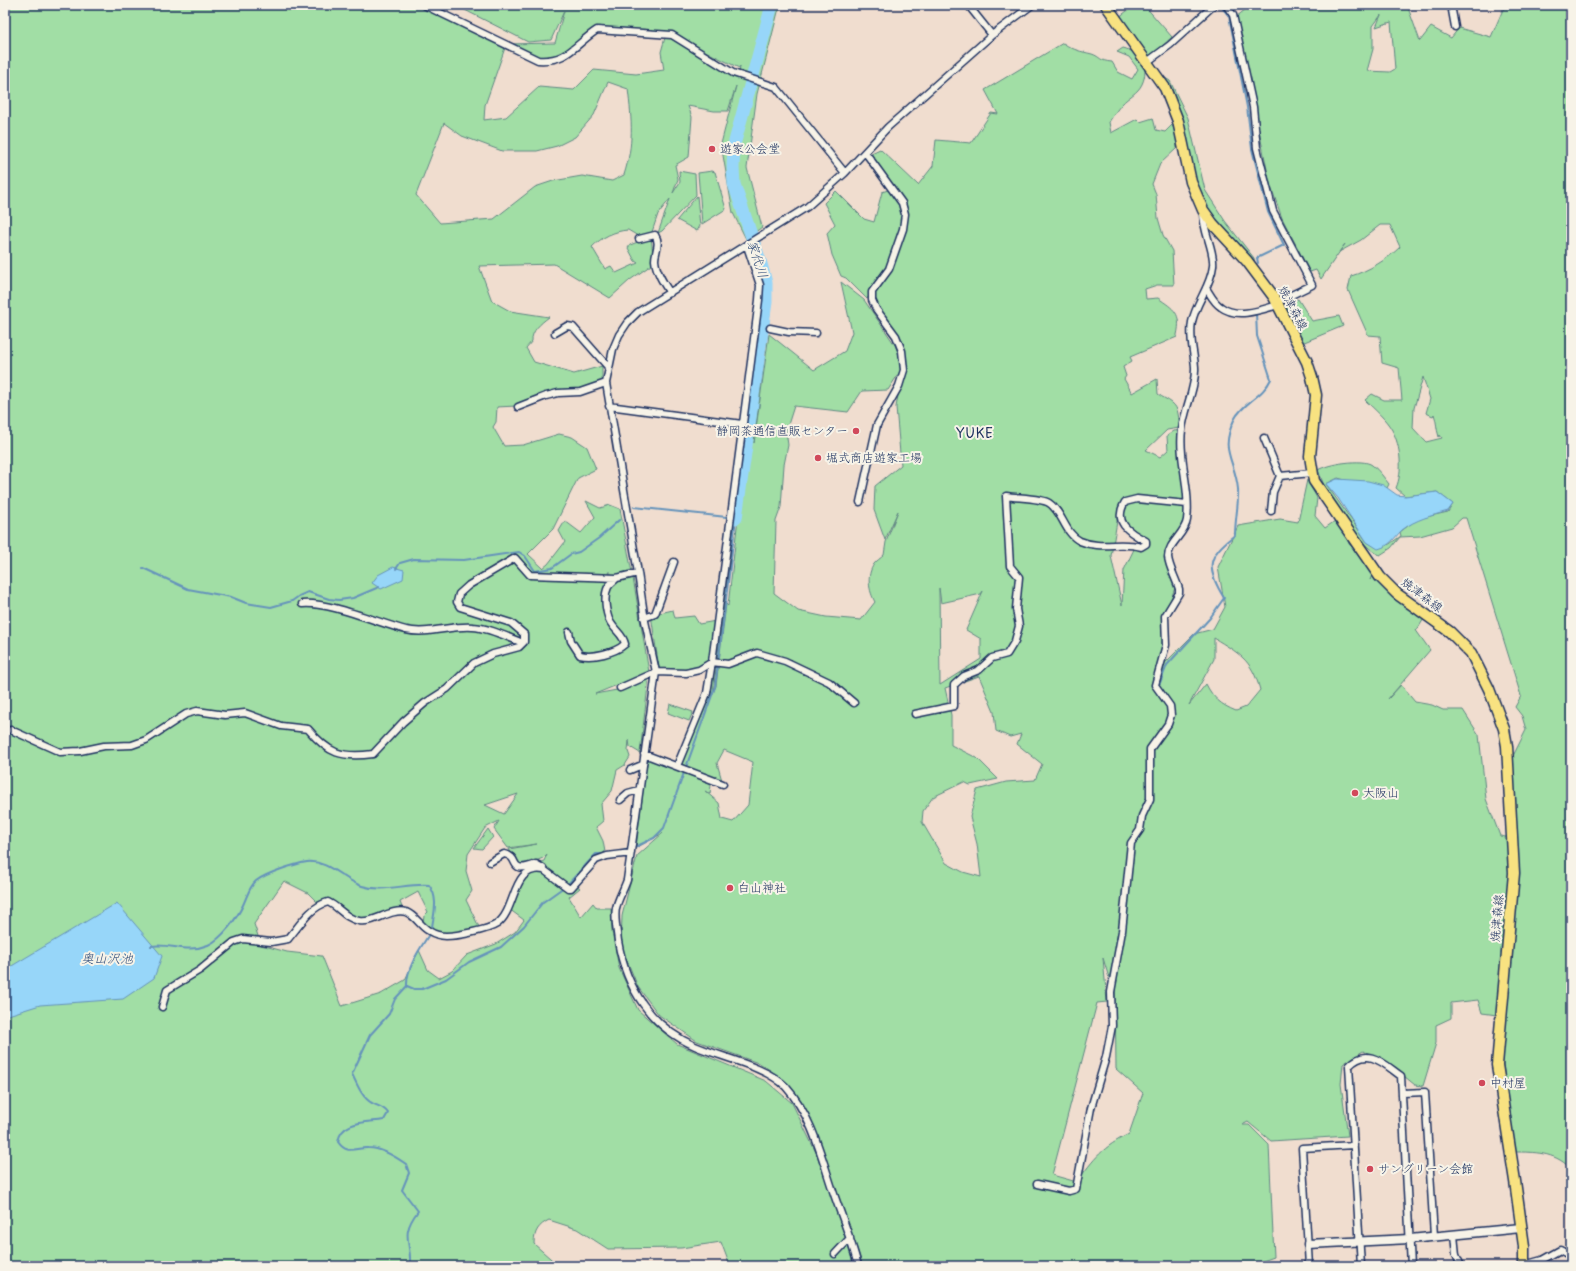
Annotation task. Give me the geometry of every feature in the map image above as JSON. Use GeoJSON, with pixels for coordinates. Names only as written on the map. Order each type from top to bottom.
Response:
{"type":"FeatureCollection","features":[{"type":"Feature","properties":{"kind":"main road","name":"焼津森線"},"geometry":{"type":"LineString","coordinates":[[1106,5],[1165,88],[1178,121],[1191,182],[1202,210],[1255,271],[1277,303],[1312,376],[1316,395],[1310,456],[1314,481],[1380,577],[1397,594],[1450,632],[1471,653],[1489,689],[1504,729],[1507,746],[1514,873],[1496,1065],[1521,1228],[1524,1265]]}},
{"type":"Feature","properties":{"kind":"street"},"geometry":{"type":"LineString","coordinates":[[424,5],[538,60],[552,61],[560,59],[596,30],[672,35],[733,73],[776,88],[845,173]]}},
{"type":"Feature","properties":{"kind":"street"},"geometry":{"type":"LineString","coordinates":[[968,5],[992,35]]}},
{"type":"Feature","properties":{"kind":"street"},"geometry":{"type":"LineString","coordinates":[[858,1266],[850,1238],[808,1120],[785,1086],[770,1076],[695,1046],[677,1036],[653,1018],[636,996],[620,951],[616,908],[627,880],[656,672],[644,618],[638,573],[606,383],[613,349],[619,335],[626,323],[638,312],[807,207],[845,173],[888,127],[992,35],[1032,5]]}},
{"type":"Feature","properties":{"kind":"street"},"geometry":{"type":"LineString","coordinates":[[1206,288],[1215,302],[1226,310],[1254,312],[1277,303],[1312,285],[1273,211],[1257,148],[1253,107],[1233,15],[1226,5]]}},
{"type":"Feature","properties":{"kind":"street"},"geometry":{"type":"LineString","coordinates":[[1451,5],[1455,27]]}},
{"type":"Feature","properties":{"kind":"street"},"geometry":{"type":"LineString","coordinates":[[1147,62],[1170,45],[1213,6]]}},
{"type":"Feature","properties":{"kind":"street"},"geometry":{"type":"LineString","coordinates":[[860,502],[877,425],[898,386],[904,370],[902,351],[899,343],[896,336],[876,310],[872,292],[889,269],[903,230],[905,214],[902,203],[865,152]]}},
{"type":"Feature","properties":{"kind":"street"},"geometry":{"type":"LineString","coordinates":[[1037,1184],[1068,1191],[1076,1189],[1091,1108],[1106,1057],[1112,1026],[1111,992],[1122,931],[1131,843],[1140,830],[1142,816],[1150,798],[1150,749],[1168,724],[1171,715],[1170,706],[1155,685],[1166,644],[1164,616],[1179,593],[1179,588],[1168,559],[1169,552],[1184,531],[1187,520],[1186,481],[1181,430],[1194,379],[1195,368],[1190,339],[1192,322],[1197,303],[1211,278],[1214,265],[1212,253],[1202,222],[1202,210]]}},
{"type":"Feature","properties":{"kind":"street"},"geometry":{"type":"LineString","coordinates":[[639,239],[655,235],[658,239],[658,253],[655,259],[659,274],[670,293]]}},
{"type":"Feature","properties":{"kind":"street"},"geometry":{"type":"LineString","coordinates":[[678,767],[707,693],[713,662],[760,285],[757,271],[746,246]]}},
{"type":"Feature","properties":{"kind":"street"},"geometry":{"type":"LineString","coordinates":[[555,333],[567,326],[573,327],[609,368]]}},
{"type":"Feature","properties":{"kind":"street"},"geometry":{"type":"LineString","coordinates":[[770,328],[789,332],[816,333]]}},
{"type":"Feature","properties":{"kind":"street"},"geometry":{"type":"LineString","coordinates":[[518,407],[546,396],[558,393],[580,392],[606,383]]}},
{"type":"Feature","properties":{"kind":"street"},"geometry":{"type":"LineString","coordinates":[[609,406],[742,424]]}},
{"type":"Feature","properties":{"kind":"street"},"geometry":{"type":"LineString","coordinates":[[1264,438],[1280,476],[1272,492],[1271,511]]}},
{"type":"Feature","properties":{"kind":"street"},"geometry":{"type":"LineString","coordinates":[[1280,476],[1312,473]]}},
{"type":"Feature","properties":{"kind":"street"},"geometry":{"type":"LineString","coordinates":[[915,714],[954,706],[954,685],[964,676],[980,670],[992,658],[1006,654],[1015,641],[1019,626],[1016,609],[1019,577],[1010,566],[1006,496],[1048,502],[1056,509],[1069,532],[1079,540],[1100,546],[1141,546],[1146,544],[1146,541],[1125,527],[1120,520],[1120,510],[1125,502],[1137,499],[1186,504]]}},
{"type":"Feature","properties":{"kind":"street"},"geometry":{"type":"LineString","coordinates":[[11,730],[60,752],[80,751],[104,746],[132,745],[146,740],[186,714],[197,711],[225,715],[245,713],[281,726],[308,729],[320,744],[332,752],[352,757],[373,754],[403,722],[425,703],[447,688],[474,663],[493,654],[519,646],[522,643],[524,634],[511,623],[460,607],[457,602],[459,594],[469,585],[515,558],[530,576],[617,578],[638,573]]}},
{"type":"Feature","properties":{"kind":"street"},"geometry":{"type":"LineString","coordinates":[[644,618],[655,614],[674,562]]}},
{"type":"Feature","properties":{"kind":"street"},"geometry":{"type":"LineString","coordinates":[[569,632],[574,648],[580,655],[586,656],[618,650],[625,644],[624,638],[612,626],[607,616],[606,593],[609,586],[617,578]]}},
{"type":"Feature","properties":{"kind":"street"},"geometry":{"type":"LineString","coordinates":[[302,604],[331,608],[408,630],[474,627],[499,634],[522,643]]}},
{"type":"Feature","properties":{"kind":"street"},"geometry":{"type":"LineString","coordinates":[[620,688],[656,672],[686,673],[699,670],[713,662],[728,664],[757,653],[765,654],[785,661],[828,682],[854,703]]}},
{"type":"Feature","properties":{"kind":"street"},"geometry":{"type":"LineString","coordinates":[[644,754],[724,784]]}},
{"type":"Feature","properties":{"kind":"street"},"geometry":{"type":"LineString","coordinates":[[630,770],[642,765]]}},
{"type":"Feature","properties":{"kind":"street"},"geometry":{"type":"LineString","coordinates":[[620,800],[628,793],[639,790]]}},
{"type":"Feature","properties":{"kind":"street"},"geometry":{"type":"LineString","coordinates":[[490,862],[504,854],[510,857],[519,868],[522,869],[536,864],[567,888],[571,888],[576,885],[596,860],[631,849]]}},
{"type":"Feature","properties":{"kind":"street"},"geometry":{"type":"LineString","coordinates":[[162,1007],[167,990],[200,970],[234,942],[243,939],[271,942],[288,939],[312,909],[320,904],[328,902],[350,918],[364,922],[395,912],[404,912],[414,917],[430,931],[446,936],[488,928],[497,924],[505,916],[519,882],[525,874],[531,870],[544,870]]}},
{"type":"Feature","properties":{"kind":"street"},"geometry":{"type":"LineString","coordinates":[[1361,1266],[1349,1066],[1356,1059],[1364,1056],[1378,1060],[1401,1076],[1411,1266]]}},
{"type":"Feature","properties":{"kind":"street"},"geometry":{"type":"LineString","coordinates":[[1402,1094],[1425,1092],[1434,1236]]}},
{"type":"Feature","properties":{"kind":"street"},"geometry":{"type":"LineString","coordinates":[[1308,1266],[1302,1148],[1354,1144]]}},
{"type":"Feature","properties":{"kind":"street"},"geometry":{"type":"LineString","coordinates":[[1308,1244],[1360,1242],[1454,1235],[1521,1228]]}},
{"type":"Feature","properties":{"kind":"street"},"geometry":{"type":"LineString","coordinates":[[1454,1235],[1456,1255],[1461,1266]]}},
{"type":"Feature","properties":{"kind":"street"},"geometry":{"type":"LineString","coordinates":[[835,1254],[850,1238]]}},
{"type":"Feature","properties":{"kind":"street"},"geometry":{"type":"LineString","coordinates":[[1524,1265],[1542,1260],[1560,1250],[1571,1256]]}},
{"type":"Feature","properties":{"kind":"green space"},"geometry":{"type":"Polygon","coordinates":[[[5,5],[424,5],[507,44],[555,43],[564,11],[551,40],[528,42],[455,5],[783,5],[778,12],[757,94],[747,168],[762,227],[746,239],[733,213],[721,144],[736,86],[728,111],[714,111],[688,106],[692,117],[689,157],[675,165],[678,179],[673,193],[680,182],[679,171],[695,174],[696,195],[662,231],[658,233],[670,199],[658,214],[652,232],[638,236],[628,230],[613,233],[604,237],[592,247],[605,269],[611,266],[616,273],[638,263],[635,261],[628,248],[630,245],[651,237],[654,263],[630,280],[610,298],[554,264],[479,266],[492,301],[510,311],[549,317],[537,328],[533,334],[532,341],[526,348],[534,362],[574,374],[602,366],[602,385],[580,392],[557,393],[516,406],[497,407],[496,422],[493,427],[504,446],[523,445],[559,434],[572,437],[587,447],[596,469],[578,478],[553,529],[528,554],[543,568],[548,564],[565,542],[559,531],[565,521],[581,533],[595,517],[586,501],[600,508],[610,505],[620,509],[632,573],[612,576],[610,572],[608,572],[614,583],[633,578],[649,672],[595,694],[617,690],[649,677],[640,753],[630,747],[629,740],[628,751],[630,757],[625,765],[617,770],[612,791],[601,804],[603,821],[596,827],[603,841],[605,852],[598,856],[576,885],[580,888],[569,897],[581,917],[593,903],[597,908],[611,908],[612,931],[619,968],[638,1010],[677,1044],[766,1081],[792,1103],[824,1169],[854,1266],[730,1266],[721,1242],[681,1248],[608,1249],[577,1229],[549,1220],[542,1224],[536,1232],[534,1244],[559,1266],[5,1266],[5,5]],[[593,33],[564,56],[538,60],[506,45],[485,105],[484,120],[506,117],[539,87],[574,90],[594,70],[636,74],[664,70],[661,52],[666,34],[593,33]],[[673,35],[739,75],[740,66],[739,68],[673,35]],[[608,82],[594,115],[575,137],[557,146],[537,151],[502,151],[462,136],[444,123],[416,195],[440,223],[494,219],[535,187],[553,181],[582,176],[612,181],[624,175],[631,142],[628,89],[608,82]],[[518,794],[485,805],[504,814],[518,794]],[[499,821],[485,828],[468,854],[466,871],[472,891],[466,900],[479,927],[450,933],[438,932],[431,929],[423,924],[424,916],[428,912],[418,892],[400,902],[403,910],[357,921],[327,899],[317,902],[308,893],[284,881],[254,924],[261,945],[287,952],[322,956],[342,1006],[381,994],[405,980],[419,950],[428,970],[439,978],[452,971],[467,955],[496,944],[515,932],[524,920],[509,909],[522,879],[532,871],[538,869],[563,885],[539,862],[544,861],[547,854],[543,858],[519,868],[509,849],[537,844],[508,848],[494,829],[499,821]]]}},
{"type":"Feature","properties":{"kind":"green space"},"geometry":{"type":"Polygon","coordinates":[[[1135,5],[1144,5],[1172,37],[1149,58],[1119,17],[1135,5]]]}},
{"type":"Feature","properties":{"kind":"green space"},"geometry":{"type":"Polygon","coordinates":[[[1251,5],[1407,5],[1420,41],[1431,27],[1451,38],[1459,28],[1491,37],[1505,5],[1571,5],[1571,1166],[1569,1167],[1557,1158],[1543,1154],[1514,1152],[1497,1015],[1482,1013],[1478,1000],[1451,1003],[1451,1018],[1436,1025],[1436,1043],[1423,1086],[1415,1085],[1383,1059],[1363,1051],[1343,1064],[1341,1084],[1348,1136],[1271,1141],[1248,1122],[1242,1125],[1249,1125],[1269,1145],[1274,1257],[1249,1266],[863,1266],[814,1127],[801,1100],[783,1079],[761,1064],[697,1041],[659,1015],[638,987],[621,946],[622,916],[637,856],[663,833],[636,848],[647,758],[676,767],[700,710],[712,663],[693,669],[672,672],[659,668],[651,615],[673,610],[675,618],[694,616],[699,624],[716,621],[761,286],[749,251],[761,247],[770,284],[770,312],[754,443],[769,334],[814,370],[845,351],[852,332],[841,282],[864,300],[895,345],[903,365],[902,351],[883,319],[871,292],[867,299],[846,278],[841,276],[832,255],[827,233],[835,224],[824,203],[836,191],[864,219],[874,222],[882,192],[891,189],[867,155],[880,149],[918,185],[933,166],[936,140],[971,143],[991,113],[998,114],[985,90],[1063,43],[1074,49],[1095,55],[1102,60],[1112,62],[1118,72],[1132,79],[1138,69],[1129,57],[1117,52],[1123,48],[1139,57],[1144,66],[1145,72],[1142,84],[1138,90],[1120,106],[1109,122],[1111,133],[1137,119],[1140,122],[1153,118],[1156,130],[1165,132],[1172,125],[1177,136],[1177,148],[1160,164],[1152,184],[1156,194],[1158,218],[1163,235],[1172,251],[1174,285],[1157,285],[1145,289],[1146,299],[1158,298],[1175,312],[1178,321],[1177,337],[1130,357],[1132,361],[1123,367],[1126,376],[1124,379],[1132,393],[1157,379],[1158,394],[1174,405],[1179,417],[1179,428],[1167,430],[1146,450],[1160,457],[1168,450],[1167,436],[1174,431],[1183,430],[1186,493],[1182,501],[1186,505],[1182,528],[1168,559],[1177,582],[1165,616],[1159,669],[1194,634],[1213,629],[1225,607],[1218,567],[1238,526],[1280,519],[1298,522],[1307,480],[1317,498],[1315,516],[1325,528],[1335,521],[1346,535],[1349,544],[1360,554],[1372,575],[1370,580],[1375,573],[1425,617],[1417,630],[1415,629],[1430,650],[1388,699],[1401,685],[1415,702],[1432,705],[1443,710],[1463,710],[1479,735],[1486,799],[1500,836],[1511,838],[1508,766],[1526,730],[1522,716],[1515,707],[1521,696],[1466,518],[1462,518],[1452,527],[1420,536],[1400,537],[1391,548],[1380,555],[1373,551],[1358,537],[1344,519],[1332,501],[1318,470],[1345,463],[1367,463],[1377,469],[1389,484],[1387,488],[1374,484],[1338,478],[1326,484],[1367,542],[1377,547],[1392,543],[1401,536],[1400,532],[1417,519],[1448,512],[1453,504],[1437,492],[1405,496],[1396,488],[1400,474],[1400,459],[1395,436],[1387,422],[1365,400],[1372,394],[1384,400],[1402,400],[1399,368],[1382,363],[1380,336],[1368,335],[1348,290],[1351,276],[1377,264],[1390,256],[1400,247],[1390,225],[1380,225],[1361,240],[1340,252],[1321,279],[1316,270],[1310,272],[1282,218],[1270,184],[1236,17],[1251,5]],[[1381,15],[1373,26],[1373,49],[1367,71],[1390,72],[1395,69],[1391,22],[1376,27],[1381,15]],[[903,367],[888,390],[862,391],[848,412],[794,406],[786,431],[788,445],[784,465],[781,507],[776,521],[774,593],[798,611],[826,617],[861,620],[875,602],[869,583],[870,573],[874,564],[884,555],[886,542],[898,511],[885,540],[874,510],[875,486],[901,465],[896,407],[903,367]],[[1423,377],[1414,408],[1413,428],[1426,442],[1442,438],[1440,435],[1439,437],[1437,431],[1434,414],[1433,416],[1426,413],[1430,399],[1423,377]],[[1125,501],[1120,504],[1111,556],[1122,605],[1124,570],[1136,545],[1145,544],[1125,527],[1120,510],[1125,501]],[[738,518],[734,528],[713,693],[716,686],[726,604],[728,606],[738,518]],[[939,588],[940,685],[981,659],[981,639],[966,630],[983,591],[981,594],[941,603],[939,588]],[[1214,638],[1214,659],[1189,705],[1206,684],[1218,700],[1236,711],[1246,707],[1260,690],[1253,671],[1243,658],[1214,638]],[[773,657],[801,668],[815,679],[837,689],[858,706],[852,698],[809,668],[773,657]],[[979,676],[945,688],[951,715],[951,745],[977,758],[998,779],[970,785],[964,782],[933,797],[923,811],[922,822],[946,863],[963,872],[981,877],[977,844],[970,817],[977,790],[1006,782],[1035,780],[1042,764],[1017,744],[1021,734],[1010,737],[996,731],[994,712],[979,676]],[[724,750],[717,763],[723,784],[709,779],[711,785],[710,794],[705,791],[719,803],[722,819],[733,822],[748,805],[753,762],[724,750]],[[1103,958],[1107,1002],[1097,1003],[1052,1175],[1077,1182],[1100,1154],[1112,1144],[1129,1134],[1143,1093],[1116,1069],[1115,977],[1112,988],[1103,958]]]}},
{"type":"Feature","properties":{"kind":"green space"},"geometry":{"type":"Polygon","coordinates":[[[1162,76],[1170,81],[1188,118],[1205,190],[1225,221],[1254,258],[1255,266],[1213,219],[1201,199],[1162,76]]]}},
{"type":"Feature","properties":{"kind":"green space"},"geometry":{"type":"Polygon","coordinates":[[[715,172],[726,209],[702,224],[698,173],[715,172]]]}},
{"type":"Feature","properties":{"kind":"green space"},"geometry":{"type":"Polygon","coordinates":[[[697,196],[700,226],[697,231],[677,220],[697,196]]]}},
{"type":"Feature","properties":{"kind":"green space"},"geometry":{"type":"Polygon","coordinates":[[[1298,299],[1312,321],[1339,316],[1343,326],[1302,343],[1282,306],[1298,299]]]}},
{"type":"Feature","properties":{"kind":"green space"},"geometry":{"type":"Polygon","coordinates":[[[670,704],[693,712],[689,721],[668,713],[670,704]]]}},
{"type":"Feature","properties":{"kind":"green space"},"geometry":{"type":"Polygon","coordinates":[[[488,829],[493,837],[482,849],[474,848],[488,829]]]}},
{"type":"Feature","properties":{"kind":"water"},"geometry":{"type":"Polygon","coordinates":[[[1337,479],[1368,481],[1383,485],[1397,495],[1405,496],[1437,492],[1453,504],[1448,511],[1424,518],[1407,526],[1389,544],[1378,549],[1367,542],[1338,498],[1326,484],[1337,479]]]}},
{"type":"Feature","properties":{"kind":"water"},"geometry":{"type":"Polygon","coordinates":[[[393,567],[404,570],[403,579],[381,589],[372,583],[378,575],[393,567]]]}},
{"type":"Feature","properties":{"kind":"water","name":"奥山沢池"},"geometry":{"type":"Polygon","coordinates":[[[117,903],[162,956],[154,978],[123,999],[40,1005],[5,1016],[5,970],[117,903]]]}},
{"type":"Feature","properties":{"kind":"waterway","name":"家代川"},"geometry":{"type":"LineString","coordinates":[[736,518],[766,302],[766,283],[734,184],[734,145],[772,5]]}},
{"type":"Feature","properties":{"kind":"waterway"},"geometry":{"type":"LineString","coordinates":[[1220,5],[1229,16],[1247,107],[1252,149],[1268,212],[1284,245],[1257,258],[1258,263]]}},
{"type":"Feature","properties":{"kind":"waterway"},"geometry":{"type":"LineString","coordinates":[[1160,683],[1167,665],[1210,618],[1224,598],[1214,578],[1212,563],[1214,556],[1219,549],[1235,535],[1238,489],[1229,455],[1228,440],[1234,420],[1238,414],[1263,391],[1271,379],[1257,336],[1256,313]]}},
{"type":"Feature","properties":{"kind":"waterway"},"geometry":{"type":"LineString","coordinates":[[633,848],[654,838],[664,828],[715,687],[736,518],[634,507]]}},
{"type":"Feature","properties":{"kind":"waterway"},"geometry":{"type":"LineString","coordinates":[[396,569],[400,563],[414,559],[464,560],[519,552],[525,556],[535,571],[552,568],[571,554],[579,552],[599,538],[619,520]]}},
{"type":"Feature","properties":{"kind":"waterway"},"geometry":{"type":"LineString","coordinates":[[143,568],[188,589],[231,597],[246,603],[271,607],[292,601],[308,592],[329,599],[339,600],[353,598],[379,587]]}},
{"type":"Feature","properties":{"kind":"waterway"},"geometry":{"type":"LineString","coordinates":[[620,852],[629,849]]}},
{"type":"Feature","properties":{"kind":"waterway"},"geometry":{"type":"LineString","coordinates":[[567,885],[596,854],[604,854]]}},
{"type":"Feature","properties":{"kind":"waterway"},"geometry":{"type":"LineString","coordinates":[[151,946],[159,945],[193,949],[208,945],[219,938],[233,922],[250,889],[256,881],[273,872],[307,862],[322,864],[355,883],[370,888],[378,889],[412,885],[429,885],[435,900],[435,911],[432,927]]}},
{"type":"Feature","properties":{"kind":"waterway"},"geometry":{"type":"LineString","coordinates":[[407,986],[414,989],[422,989],[446,979],[469,962],[501,947],[524,926],[543,902],[564,887]]}},
{"type":"Feature","properties":{"kind":"waterway"},"geometry":{"type":"LineString","coordinates":[[410,1266],[408,1233],[412,1220],[418,1211],[402,1190],[409,1173],[406,1164],[384,1151],[374,1148],[349,1150],[345,1149],[338,1142],[340,1135],[349,1126],[363,1122],[384,1120],[388,1113],[383,1108],[365,1098],[352,1074],[370,1035],[389,1014],[395,999],[407,986],[411,966],[428,936]]}},
{"type":"Feature","properties":{"kind":"place","name":"遊家公会堂"},"geometry":{"type":"Point","coordinates":[712,149]}},
{"type":"Feature","properties":{"kind":"place","name":"静岡茶通信直販センター"},"geometry":{"type":"Point","coordinates":[856,431]}},
{"type":"Feature","properties":{"kind":"place","name":"堀式商店遊家工場"},"geometry":{"type":"Point","coordinates":[818,458]}},
{"type":"Feature","properties":{"kind":"place","name":"大阪山"},"geometry":{"type":"Point","coordinates":[1355,793]}},
{"type":"Feature","properties":{"kind":"place","name":"白山神社"},"geometry":{"type":"Point","coordinates":[730,888]}},
{"type":"Feature","properties":{"kind":"place","name":"中村屋"},"geometry":{"type":"Point","coordinates":[1482,1083]}},
{"type":"Feature","properties":{"kind":"place","name":"サングリーン会館"},"geometry":{"type":"Point","coordinates":[1370,1169]}},
{"type":"Feature","properties":{"kind":"district","name":"YUKE"},"geometry":{"type":"Point","coordinates":[975,433]}}]}
